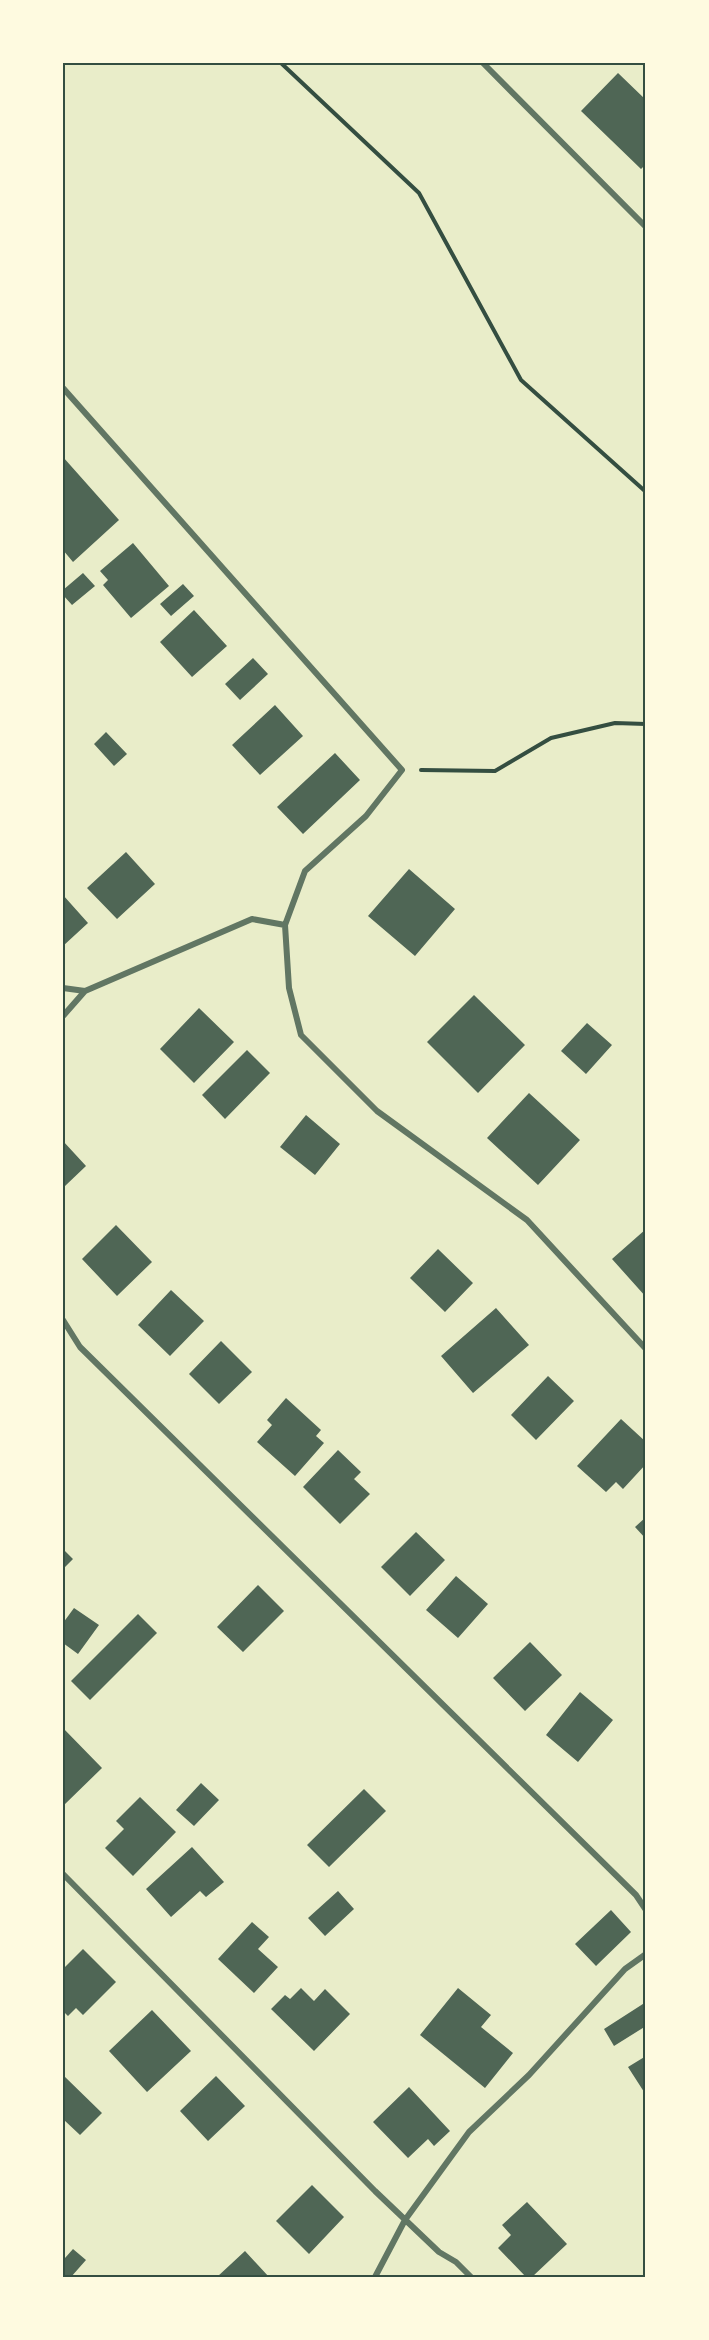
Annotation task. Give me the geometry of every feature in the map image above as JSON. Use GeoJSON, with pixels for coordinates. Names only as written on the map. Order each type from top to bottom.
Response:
{"type":"FeatureCollection","features":[{"type":"Feature","properties":{"kind":"street"},"geometry":{"type":"LineString","coordinates":[[483,63],[646,227]]}},
{"type":"Feature","properties":{"kind":"street"},"geometry":{"type":"LineString","coordinates":[[63,388],[402,770],[366,816],[304,871],[285,925],[289,988],[301,1035],[377,1111],[526,1220],[646,1349]]}},
{"type":"Feature","properties":{"kind":"street"},"geometry":{"type":"LineString","coordinates":[[63,1016],[85,991],[252,919],[285,925]]}},
{"type":"Feature","properties":{"kind":"street"},"geometry":{"type":"LineString","coordinates":[[63,988],[85,991]]}},
{"type":"Feature","properties":{"kind":"street"},"geometry":{"type":"LineString","coordinates":[[63,1320],[80,1347],[636,1895],[646,1910]]}},
{"type":"Feature","properties":{"kind":"street"},"geometry":{"type":"LineString","coordinates":[[63,1874],[405,2220],[471,2277]]}},
{"type":"Feature","properties":{"kind":"street"},"geometry":{"type":"LineString","coordinates":[[375,2277],[405,2220],[469,2132],[529,2075],[625,1969],[646,1954]]}},
{"type":"Feature","properties":{"kind":"path"},"geometry":{"type":"LineString","coordinates":[[281,63],[419,193],[521,380],[646,492]]}},
{"type":"Feature","properties":{"kind":"path"},"geometry":{"type":"LineString","coordinates":[[402,770],[495,771],[551,738],[615,723],[646,724]]}},
{"type":"Feature","properties":{"kind":"building"},"geometry":{"type":"Polygon","coordinates":[[[618,73],[646,100],[646,164],[641,169],[581,111],[618,73]]]}},
{"type":"Feature","properties":{"kind":"building"},"geometry":{"type":"Polygon","coordinates":[[[63,457],[119,520],[73,562],[63,550],[63,457]]]}},
{"type":"Feature","properties":{"kind":"building"},"geometry":{"type":"Polygon","coordinates":[[[133,543],[169,586],[131,618],[103,585],[108,580],[100,571],[133,543]]]}},
{"type":"Feature","properties":{"kind":"building"},"geometry":{"type":"Polygon","coordinates":[[[83,573],[95,586],[72,605],[63,595],[63,590],[83,573]]]}},
{"type":"Feature","properties":{"kind":"building"},"geometry":{"type":"Polygon","coordinates":[[[183,584],[194,596],[171,616],[160,604],[183,584]]]}},
{"type":"Feature","properties":{"kind":"building"},"geometry":{"type":"Polygon","coordinates":[[[194,610],[227,646],[192,677],[160,642],[194,610]]]}},
{"type":"Feature","properties":{"kind":"building"},"geometry":{"type":"Polygon","coordinates":[[[253,658],[268,674],[240,700],[225,684],[253,658]]]}},
{"type":"Feature","properties":{"kind":"building"},"geometry":{"type":"Polygon","coordinates":[[[275,705],[303,736],[260,775],[232,745],[275,705]]]}},
{"type":"Feature","properties":{"kind":"building"},"geometry":{"type":"Polygon","coordinates":[[[106,732],[127,754],[114,766],[94,744],[106,732]]]}},
{"type":"Feature","properties":{"kind":"building"},"geometry":{"type":"Polygon","coordinates":[[[335,753],[360,780],[303,834],[277,807],[335,753]]]}},
{"type":"Feature","properties":{"kind":"building"},"geometry":{"type":"Polygon","coordinates":[[[126,852],[155,884],[117,919],[87,888],[126,852]]]}},
{"type":"Feature","properties":{"kind":"building"},"geometry":{"type":"Polygon","coordinates":[[[409,869],[455,909],[415,956],[368,916],[409,869]]]}},
{"type":"Feature","properties":{"kind":"building"},"geometry":{"type":"Polygon","coordinates":[[[63,895],[88,923],[63,946],[63,895]]]}},
{"type":"Feature","properties":{"kind":"building"},"geometry":{"type":"Polygon","coordinates":[[[474,995],[525,1045],[478,1093],[427,1042],[474,995]]]}},
{"type":"Feature","properties":{"kind":"building"},"geometry":{"type":"Polygon","coordinates":[[[199,1008],[234,1042],[194,1083],[160,1049],[199,1008]]]}},
{"type":"Feature","properties":{"kind":"building"},"geometry":{"type":"Polygon","coordinates":[[[587,1023],[612,1045],[586,1074],[561,1051],[587,1023]]]}},
{"type":"Feature","properties":{"kind":"building"},"geometry":{"type":"Polygon","coordinates":[[[247,1050],[270,1073],[225,1119],[202,1095],[247,1050]]]}},
{"type":"Feature","properties":{"kind":"building"},"geometry":{"type":"Polygon","coordinates":[[[529,1093],[580,1140],[538,1185],[487,1138],[529,1093]]]}},
{"type":"Feature","properties":{"kind":"building"},"geometry":{"type":"Polygon","coordinates":[[[306,1115],[340,1144],[315,1175],[280,1147],[306,1115]]]}},
{"type":"Feature","properties":{"kind":"building"},"geometry":{"type":"Polygon","coordinates":[[[63,1141],[86,1166],[65,1186],[63,1185],[63,1141]]]}},
{"type":"Feature","properties":{"kind":"building"},"geometry":{"type":"Polygon","coordinates":[[[116,1225],[152,1262],[117,1296],[82,1259],[116,1225]]]}},
{"type":"Feature","properties":{"kind":"building"},"geometry":{"type":"Polygon","coordinates":[[[646,1229],[646,1297],[612,1259],[646,1229]]]}},
{"type":"Feature","properties":{"kind":"building"},"geometry":{"type":"Polygon","coordinates":[[[438,1249],[473,1283],[445,1312],[410,1278],[438,1249]]]}},
{"type":"Feature","properties":{"kind":"building"},"geometry":{"type":"Polygon","coordinates":[[[171,1290],[204,1321],[170,1356],[138,1325],[171,1290]]]}},
{"type":"Feature","properties":{"kind":"building"},"geometry":{"type":"Polygon","coordinates":[[[496,1308],[529,1345],[473,1393],[441,1356],[496,1308]]]}},
{"type":"Feature","properties":{"kind":"building"},"geometry":{"type":"Polygon","coordinates":[[[221,1341],[252,1372],[219,1404],[189,1374],[221,1341]]]}},
{"type":"Feature","properties":{"kind":"building"},"geometry":{"type":"Polygon","coordinates":[[[548,1376],[574,1401],[536,1440],[511,1415],[548,1376]]]}},
{"type":"Feature","properties":{"kind":"building"},"geometry":{"type":"Polygon","coordinates":[[[286,1398],[321,1430],[316,1436],[324,1443],[295,1476],[257,1442],[272,1425],[267,1420],[286,1398]]]}},
{"type":"Feature","properties":{"kind":"building"},"geometry":{"type":"Polygon","coordinates":[[[621,1419],[646,1442],[646,1464],[623,1489],[616,1482],[606,1492],[577,1466],[621,1419]]]}},
{"type":"Feature","properties":{"kind":"building"},"geometry":{"type":"Polygon","coordinates":[[[338,1450],[361,1472],[354,1479],[370,1494],[340,1524],[303,1487],[338,1450]]]}},
{"type":"Feature","properties":{"kind":"building"},"geometry":{"type":"Polygon","coordinates":[[[646,1517],[646,1539],[635,1527],[646,1517]]]}},
{"type":"Feature","properties":{"kind":"building"},"geometry":{"type":"Polygon","coordinates":[[[416,1532],[445,1560],[410,1596],[381,1567],[416,1532]]]}},
{"type":"Feature","properties":{"kind":"building"},"geometry":{"type":"Polygon","coordinates":[[[63,1549],[73,1559],[63,1569],[63,1549]]]}},
{"type":"Feature","properties":{"kind":"building"},"geometry":{"type":"Polygon","coordinates":[[[456,1576],[488,1604],[458,1638],[426,1610],[456,1576]]]}},
{"type":"Feature","properties":{"kind":"building"},"geometry":{"type":"Polygon","coordinates":[[[258,1585],[284,1611],[243,1652],[217,1627],[258,1585]]]}},
{"type":"Feature","properties":{"kind":"building"},"geometry":{"type":"Polygon","coordinates":[[[74,1608],[99,1625],[78,1654],[63,1643],[63,1623],[74,1608]]]}},
{"type":"Feature","properties":{"kind":"building"},"geometry":{"type":"Polygon","coordinates":[[[138,1614],[157,1633],[90,1700],[71,1681],[138,1614]]]}},
{"type":"Feature","properties":{"kind":"building"},"geometry":{"type":"Polygon","coordinates":[[[530,1642],[562,1675],[525,1711],[493,1678],[530,1642]]]}},
{"type":"Feature","properties":{"kind":"building"},"geometry":{"type":"Polygon","coordinates":[[[580,1692],[613,1720],[578,1762],[546,1735],[580,1692]]]}},
{"type":"Feature","properties":{"kind":"building"},"geometry":{"type":"Polygon","coordinates":[[[63,1728],[102,1768],[63,1806],[63,1728]]]}},
{"type":"Feature","properties":{"kind":"building"},"geometry":{"type":"Polygon","coordinates":[[[201,1783],[219,1800],[194,1826],[176,1810],[201,1783]]]}},
{"type":"Feature","properties":{"kind":"building"},"geometry":{"type":"Polygon","coordinates":[[[364,1789],[386,1811],[329,1867],[307,1845],[364,1789]]]}},
{"type":"Feature","properties":{"kind":"building"},"geometry":{"type":"Polygon","coordinates":[[[140,1797],[176,1832],[133,1876],[105,1848],[124,1829],[116,1821],[140,1797]]]}},
{"type":"Feature","properties":{"kind":"building"},"geometry":{"type":"Polygon","coordinates":[[[192,1847],[224,1882],[206,1897],[200,1891],[171,1917],[146,1889],[192,1847]]]}},
{"type":"Feature","properties":{"kind":"building"},"geometry":{"type":"Polygon","coordinates":[[[338,1891],[354,1909],[325,1936],[308,1918],[338,1891]]]}},
{"type":"Feature","properties":{"kind":"building"},"geometry":{"type":"Polygon","coordinates":[[[611,1910],[631,1932],[596,1966],[575,1944],[611,1910]]]}},
{"type":"Feature","properties":{"kind":"building"},"geometry":{"type":"Polygon","coordinates":[[[252,1922],[269,1937],[258,1949],[278,1967],[254,1993],[218,1959],[252,1922]]]}},
{"type":"Feature","properties":{"kind":"building"},"geometry":{"type":"Polygon","coordinates":[[[83,1949],[116,1982],[83,2015],[76,2008],[68,2016],[63,2011],[63,1969],[83,1949]]]}},
{"type":"Feature","properties":{"kind":"building"},"geometry":{"type":"Polygon","coordinates":[[[301,1988],[314,2001],[325,1989],[350,2014],[314,2051],[271,2009],[285,1995],[290,1999],[301,1988]]]}},
{"type":"Feature","properties":{"kind":"building"},"geometry":{"type":"Polygon","coordinates":[[[458,1988],[491,2015],[481,2027],[513,2053],[485,2088],[420,2035],[458,1988]]]}},
{"type":"Feature","properties":{"kind":"building"},"geometry":{"type":"Polygon","coordinates":[[[646,2002],[646,2026],[614,2046],[604,2029],[646,2002]]]}},
{"type":"Feature","properties":{"kind":"building"},"geometry":{"type":"Polygon","coordinates":[[[152,2010],[191,2051],[147,2092],[109,2051],[152,2010]]]}},
{"type":"Feature","properties":{"kind":"building"},"geometry":{"type":"Polygon","coordinates":[[[646,2056],[646,2095],[628,2067],[646,2056]]]}},
{"type":"Feature","properties":{"kind":"building"},"geometry":{"type":"Polygon","coordinates":[[[63,2075],[102,2113],[80,2135],[63,2119],[63,2075]]]}},
{"type":"Feature","properties":{"kind":"building"},"geometry":{"type":"Polygon","coordinates":[[[216,2076],[245,2106],[208,2141],[180,2111],[216,2076]]]}},
{"type":"Feature","properties":{"kind":"building"},"geometry":{"type":"Polygon","coordinates":[[[409,2087],[450,2131],[434,2146],[428,2139],[408,2158],[373,2122],[409,2087]]]}},
{"type":"Feature","properties":{"kind":"building"},"geometry":{"type":"Polygon","coordinates":[[[312,2185],[344,2217],[309,2254],[276,2221],[312,2185]]]}},
{"type":"Feature","properties":{"kind":"building"},"geometry":{"type":"Polygon","coordinates":[[[527,2202],[567,2244],[532,2277],[526,2277],[498,2248],[511,2235],[502,2225],[527,2202]]]}},
{"type":"Feature","properties":{"kind":"building"},"geometry":{"type":"Polygon","coordinates":[[[73,2249],[86,2260],[71,2277],[63,2277],[63,2257],[65,2258],[73,2249]]]}},
{"type":"Feature","properties":{"kind":"building"},"geometry":{"type":"Polygon","coordinates":[[[245,2251],[269,2277],[217,2277],[245,2251]]]}}]}
